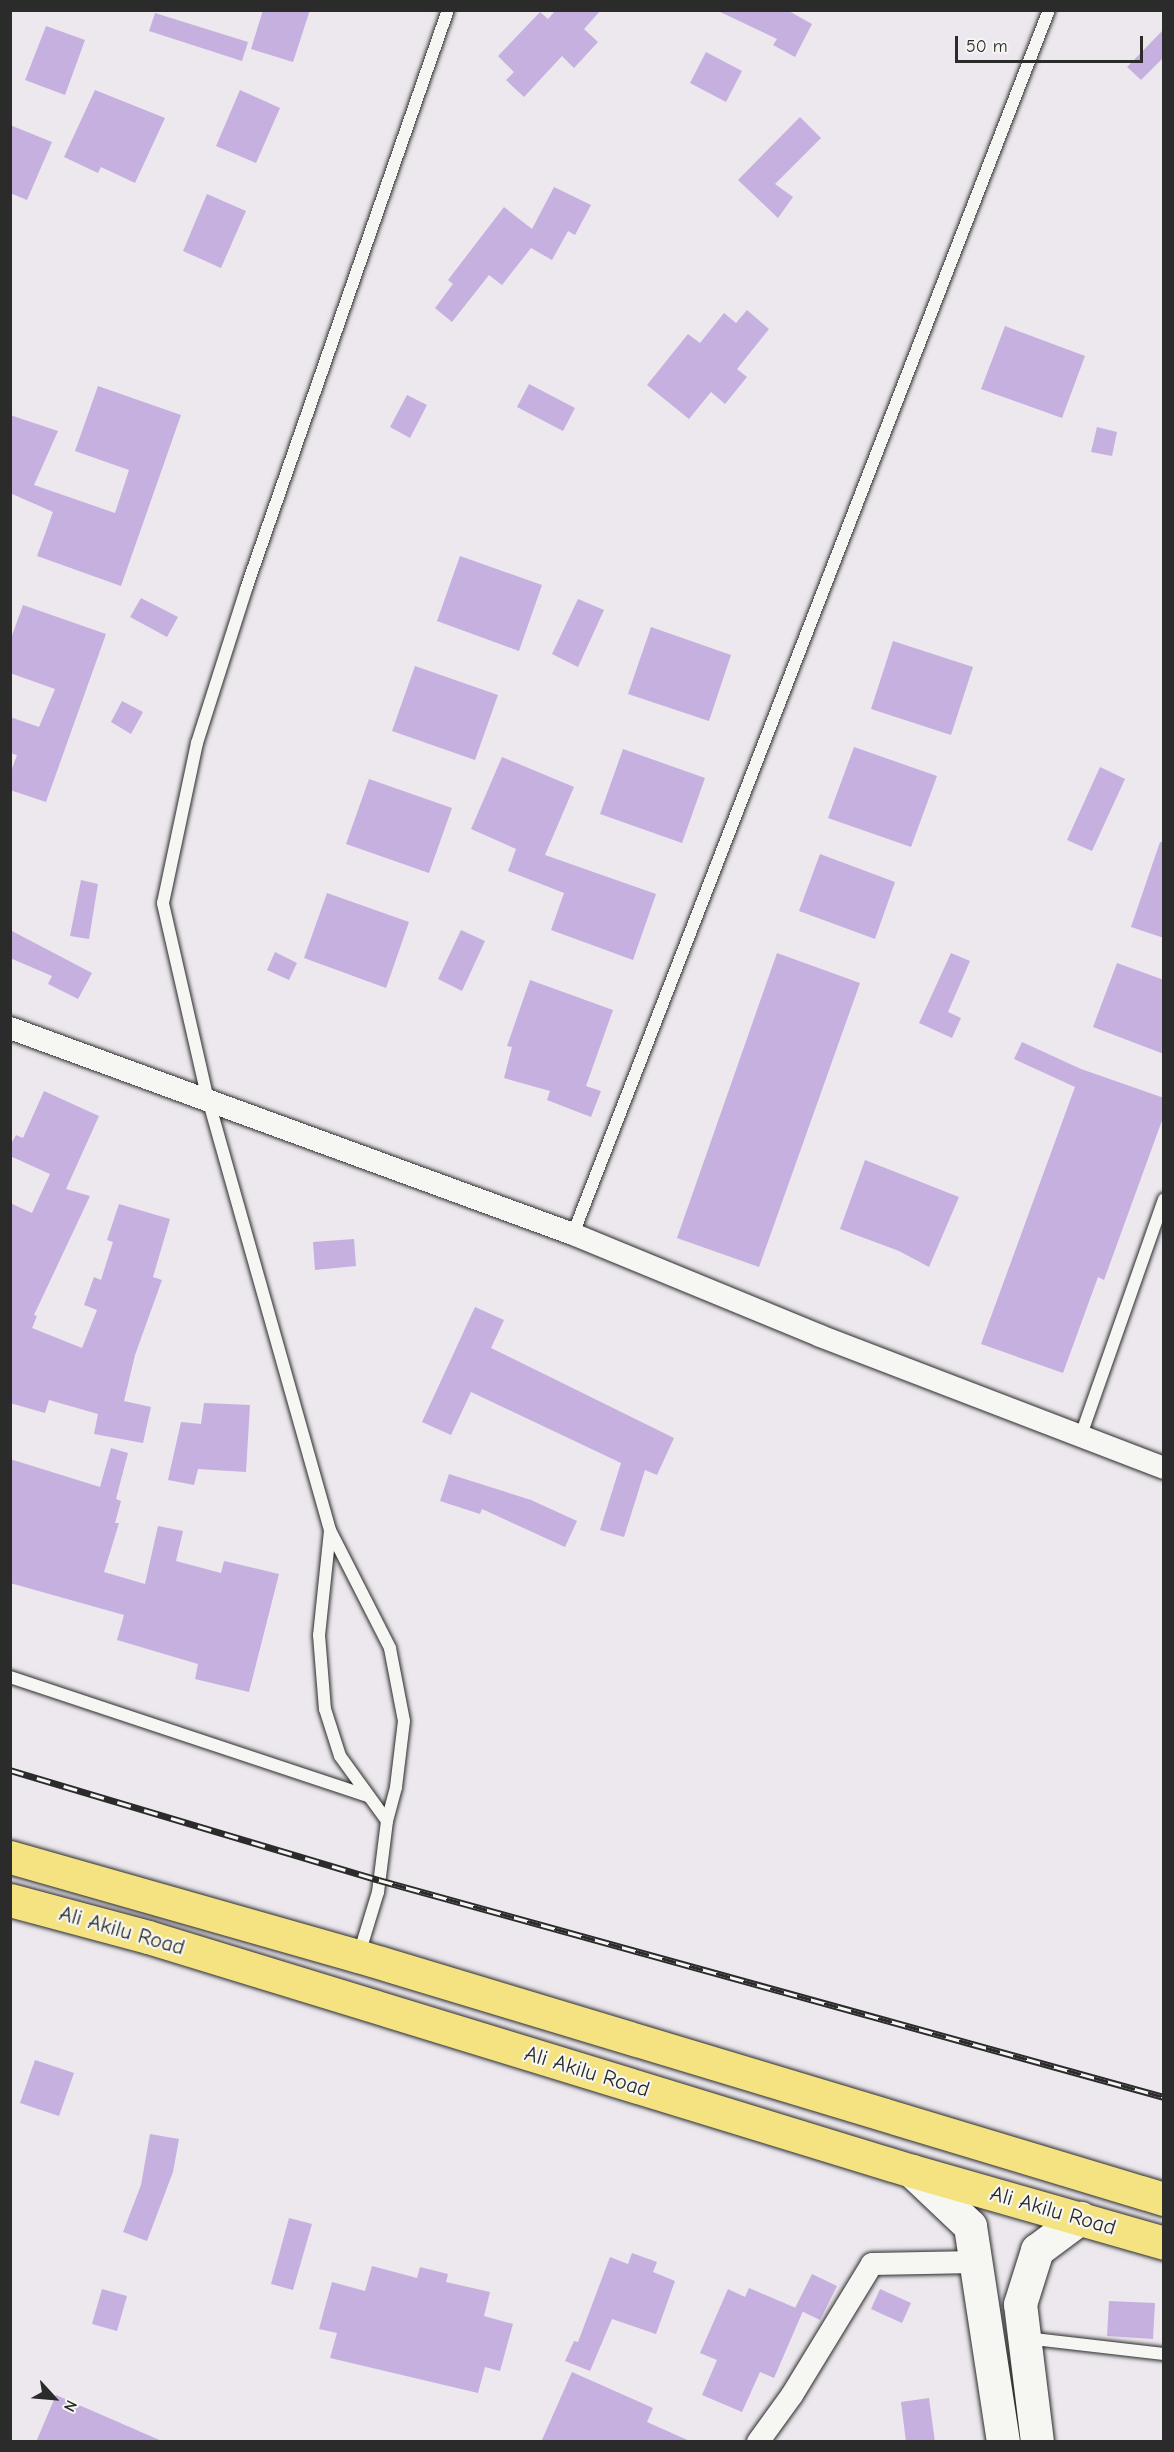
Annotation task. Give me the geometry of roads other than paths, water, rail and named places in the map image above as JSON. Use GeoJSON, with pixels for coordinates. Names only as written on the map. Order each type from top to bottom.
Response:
{"type":"FeatureCollection","features":[{"type":"Feature","properties":{"kind":"main road","name":"Ali Akilu Road"},"geometry":{"type":"LineString","coordinates":[[10,1857],[358,1956],[1164,2199]]}},
{"type":"Feature","properties":{"kind":"main road","name":"Ali Akilu Road"},"geometry":{"type":"LineString","coordinates":[[10,1900],[148,1936],[912,2172],[1080,2218],[1164,2244]]}},
{"type":"Feature","properties":{"kind":"main road"},"geometry":{"type":"LineString","coordinates":[[346,1997],[358,1956]]}},
{"type":"Feature","properties":{"kind":"street"},"geometry":{"type":"LineString","coordinates":[[10,1028],[573,1234],[820,1336],[1164,1468]]}},
{"type":"Feature","properties":{"kind":"street"},"geometry":{"type":"LineString","coordinates":[[912,2172],[970,2226],[1003,2442]]}},
{"type":"Feature","properties":{"kind":"street"},"geometry":{"type":"LineString","coordinates":[[1037,2442],[1021,2337],[1020,2304],[1037,2250],[1080,2218]]}},
{"type":"Feature","properties":{"kind":"street"},"geometry":{"type":"LineString","coordinates":[[758,2442],[792,2395],[872,2264],[976,2262]]}},
{"type":"Feature","properties":{"kind":"lane"},"geometry":{"type":"LineString","coordinates":[[358,1956],[378,1892],[387,1821],[396,1787],[404,1721],[390,1648],[330,1530],[208,1100],[163,903],[195,754],[246,589],[447,10]]}},
{"type":"Feature","properties":{"kind":"lane"},"geometry":{"type":"LineString","coordinates":[[573,1234],[1049,10]]}},
{"type":"Feature","properties":{"kind":"lane"},"geometry":{"type":"LineString","coordinates":[[1081,1435],[1164,1199]]}},
{"type":"Feature","properties":{"kind":"lane"},"geometry":{"type":"LineString","coordinates":[[330,1530],[319,1635],[325,1709],[340,1756],[387,1821]]}},
{"type":"Feature","properties":{"kind":"lane"},"geometry":{"type":"LineString","coordinates":[[10,1677],[368,1796]]}},
{"type":"Feature","properties":{"kind":"lane"},"geometry":{"type":"LineString","coordinates":[[1021,2337],[1164,2354]]}},
{"type":"Feature","properties":{"kind":"railway"},"geometry":{"type":"LineString","coordinates":[[10,1770],[379,1880],[1164,2097]]}}]}
